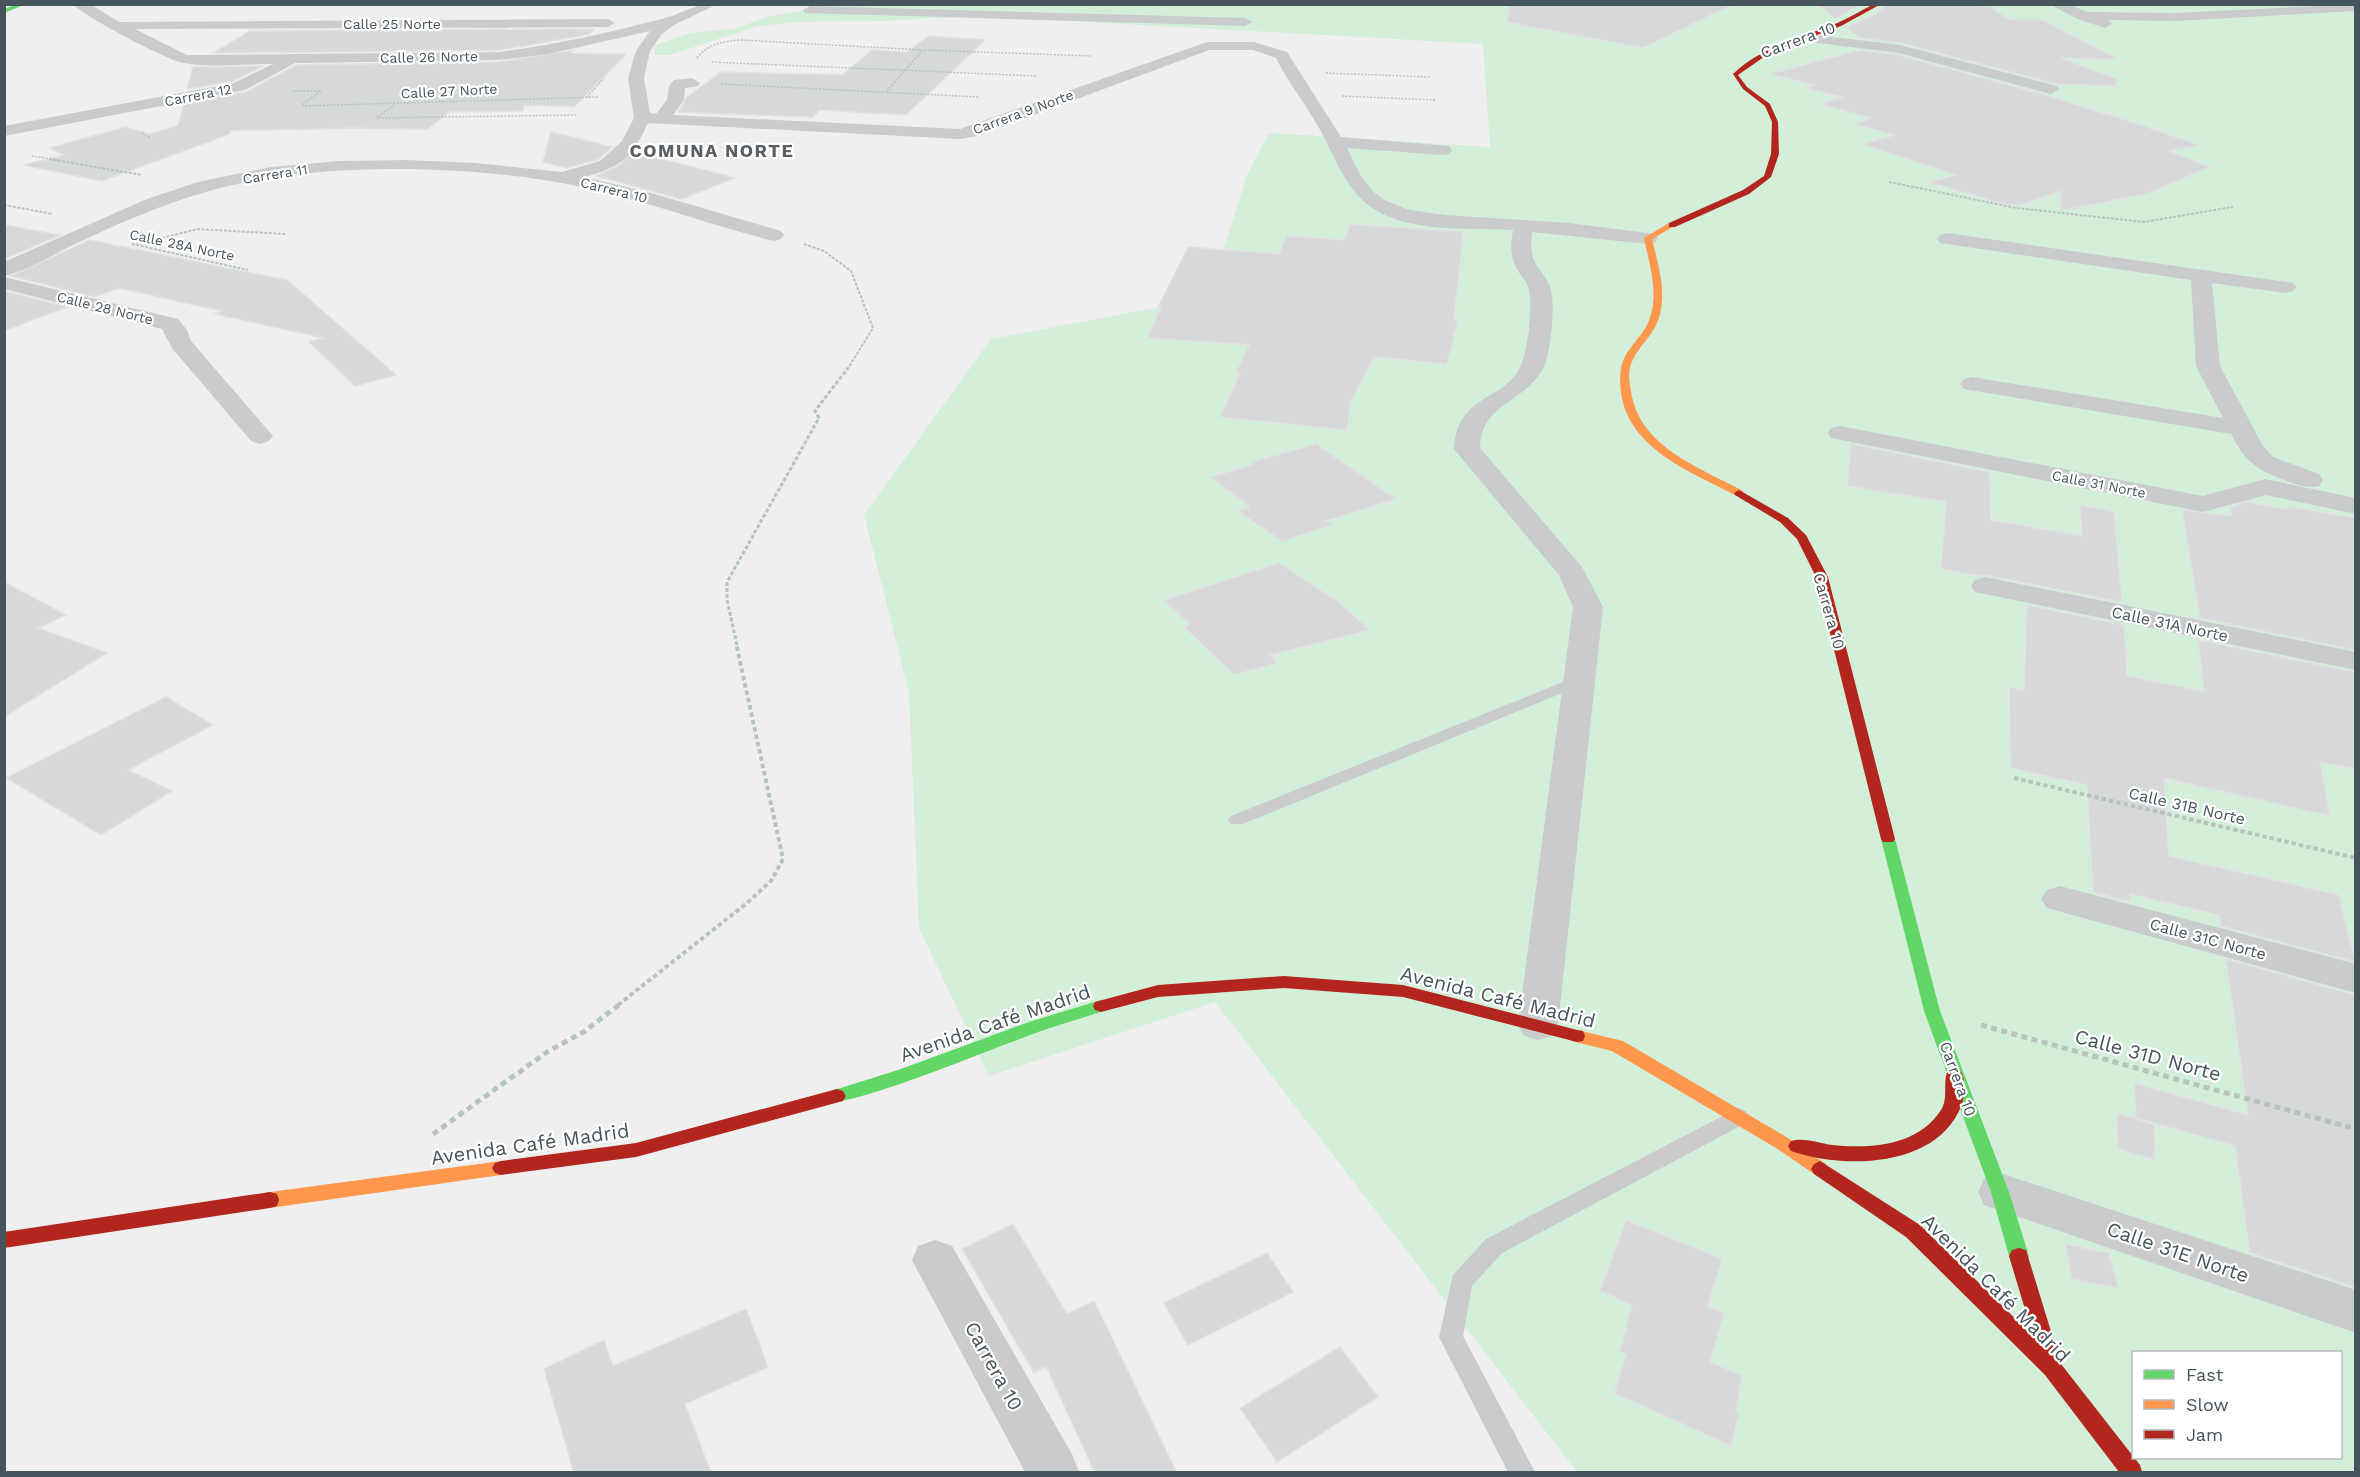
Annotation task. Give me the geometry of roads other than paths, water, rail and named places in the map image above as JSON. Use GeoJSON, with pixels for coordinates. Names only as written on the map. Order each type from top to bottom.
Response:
{"type":"FeatureCollection","features":[{"type":"Feature","properties":{"kind":"street"},"geometry":{"type":"LineString","coordinates":[[4,11],[24,4]]}},
{"type":"Feature","properties":{"kind":"street"},"geometry":{"type":"LineString","coordinates":[[79,4],[115,25]]}},
{"type":"Feature","properties":{"kind":"street"},"geometry":{"type":"LineString","coordinates":[[642,118],[636,78],[640,58],[657,32],[669,22],[712,4]]}},
{"type":"Feature","properties":{"kind":"street","name":"Carrera 10"},"geometry":{"type":"LineString","coordinates":[[1879,4],[1840,25],[1760,52],[1745,62],[1735,75],[1744,88],[1768,105],[1775,122],[1775,154],[1767,177],[1746,192],[1690,215],[1648,238],[1657,277],[1658,303],[1649,330],[1626,363],[1624,392],[1627,411],[1638,430],[1652,444],[1761,505],[1802,537],[1821,577],[1932,1011],[2000,1192],[2052,1368]]}},
{"type":"Feature","properties":{"kind":"street"},"geometry":{"type":"LineString","coordinates":[[2055,4],[2124,32]]}},
{"type":"Feature","properties":{"kind":"street"},"geometry":{"type":"LineString","coordinates":[[2084,16],[2175,17],[2355,7]]}},
{"type":"Feature","properties":{"kind":"street"},"geometry":{"type":"LineString","coordinates":[[1231,9],[1251,29],[1254,46]]}},
{"type":"Feature","properties":{"kind":"street"},"geometry":{"type":"LineString","coordinates":[[810,10],[1245,22]]}},
{"type":"Feature","properties":{"kind":"street","name":"Carrera 12"},"geometry":{"type":"LineString","coordinates":[[4,131],[239,87],[293,58],[361,11]]}},
{"type":"Feature","properties":{"kind":"street"},"geometry":{"type":"LineString","coordinates":[[2167,32],[2177,32],[2175,17]]}},
{"type":"Feature","properties":{"kind":"street","name":"Calle 25 Norte"},"geometry":{"type":"LineString","coordinates":[[115,25],[669,22]]}},
{"type":"Feature","properties":{"kind":"street","name":"Calle 26 Norte"},"geometry":{"type":"LineString","coordinates":[[115,25],[184,59],[525,54],[669,22]]}},
{"type":"Feature","properties":{"kind":"street"},"geometry":{"type":"LineString","coordinates":[[1807,38],[1900,49],[2051,89]]}},
{"type":"Feature","properties":{"kind":"street"},"geometry":{"type":"LineString","coordinates":[[1177,42],[1207,46]]}},
{"type":"Feature","properties":{"kind":"street","name":"Carrera 9 Norte"},"geometry":{"type":"LineString","coordinates":[[642,118],[960,134],[972,132],[1207,46],[1254,46],[1282,55],[1290,72],[1323,120],[1353,178],[1376,203],[1396,213],[1419,218],[1523,225],[1648,238]]}},
{"type":"Feature","properties":{"kind":"street"},"geometry":{"type":"LineString","coordinates":[[661,118],[676,101],[679,93],[677,86],[680,83],[692,82]]}},
{"type":"Feature","properties":{"kind":"street","name":"Carrera 10"},"geometry":{"type":"LineString","coordinates":[[563,177],[606,165],[621,154],[630,143],[642,118]]}},
{"type":"Feature","properties":{"kind":"street"},"geometry":{"type":"LineString","coordinates":[[1334,142],[1443,150]]}},
{"type":"Feature","properties":{"kind":"street","name":"Carrera 11"},"geometry":{"type":"LineString","coordinates":[[4,270],[114,219],[205,186],[309,169],[363,165],[417,165],[563,177]]}},
{"type":"Feature","properties":{"kind":"street","name":"Carrera 10"},"geometry":{"type":"LineString","coordinates":[[563,177],[629,193],[774,235]]}},
{"type":"Feature","properties":{"kind":"street"},"geometry":{"type":"LineString","coordinates":[[1523,225],[1522,259],[1540,288],[1540,324],[1532,366],[1514,387],[1473,419],[1468,428],[1467,449],[1572,573],[1588,607],[1538,1025]]}},
{"type":"Feature","properties":{"kind":"street"},"geometry":{"type":"LineString","coordinates":[[1947,239],[2286,287]]}},
{"type":"Feature","properties":{"kind":"street"},"geometry":{"type":"LineString","coordinates":[[2201,275],[2208,366],[2252,450],[2264,462],[2294,475],[2355,492]]}},
{"type":"Feature","properties":{"kind":"street","name":"Calle 28 Norte"},"geometry":{"type":"LineString","coordinates":[[4,283],[170,324],[176,330],[180,343],[260,436]]}},
{"type":"Feature","properties":{"kind":"street"},"geometry":{"type":"LineString","coordinates":[[1971,384],[2241,428]]}},
{"type":"Feature","properties":{"kind":"street","name":"Calle 31 Norte"},"geometry":{"type":"LineString","coordinates":[[1840,433],[2203,504],[2265,487],[2355,506]]}},
{"type":"Feature","properties":{"kind":"street","name":"Calle 31A Norte"},"geometry":{"type":"LineString","coordinates":[[1984,586],[2355,661]]}},
{"type":"Feature","properties":{"kind":"street","name":"Calle 31C Norte"},"geometry":{"type":"LineString","coordinates":[[2060,899],[2355,979]]}},
{"type":"Feature","properties":{"kind":"street","name":"Avenida Café Madrid"},"geometry":{"type":"LineString","coordinates":[[4,1240],[367,1185],[636,1150],[884,1084],[1053,1019],[1158,991],[1284,982],[1403,990],[1617,1046],[1782,1143],[1912,1231],[2052,1368],[2132,1473]]}},
{"type":"Feature","properties":{"kind":"street"},"geometry":{"type":"LineString","coordinates":[[1782,1143],[1816,1151],[1851,1155],[1883,1152],[1912,1144],[1936,1130],[1953,1110],[1956,1092],[1953,1068]]}},
{"type":"Feature","properties":{"kind":"street","name":"Calle 31E Norte"},"geometry":{"type":"LineString","coordinates":[[2000,1192],[2355,1312]]}},
{"type":"Feature","properties":{"kind":"street","name":"Carrera 10"},"geometry":{"type":"LineString","coordinates":[[935,1260],[1053,1473]]}},
{"type":"Feature","properties":{"kind":"lane"},"geometry":{"type":"LineString","coordinates":[[1237,820],[1578,681]]}},
{"type":"Feature","properties":{"kind":"lane"},"geometry":{"type":"LineString","coordinates":[[1522,1473],[1451,1337],[1461,1282],[1494,1246],[1739,1116]]}},
{"type":"Feature","properties":{"kind":"district","name":"COMUNA NORTE"},"geometry":{"type":"Point","coordinates":[712,150]}}]}
